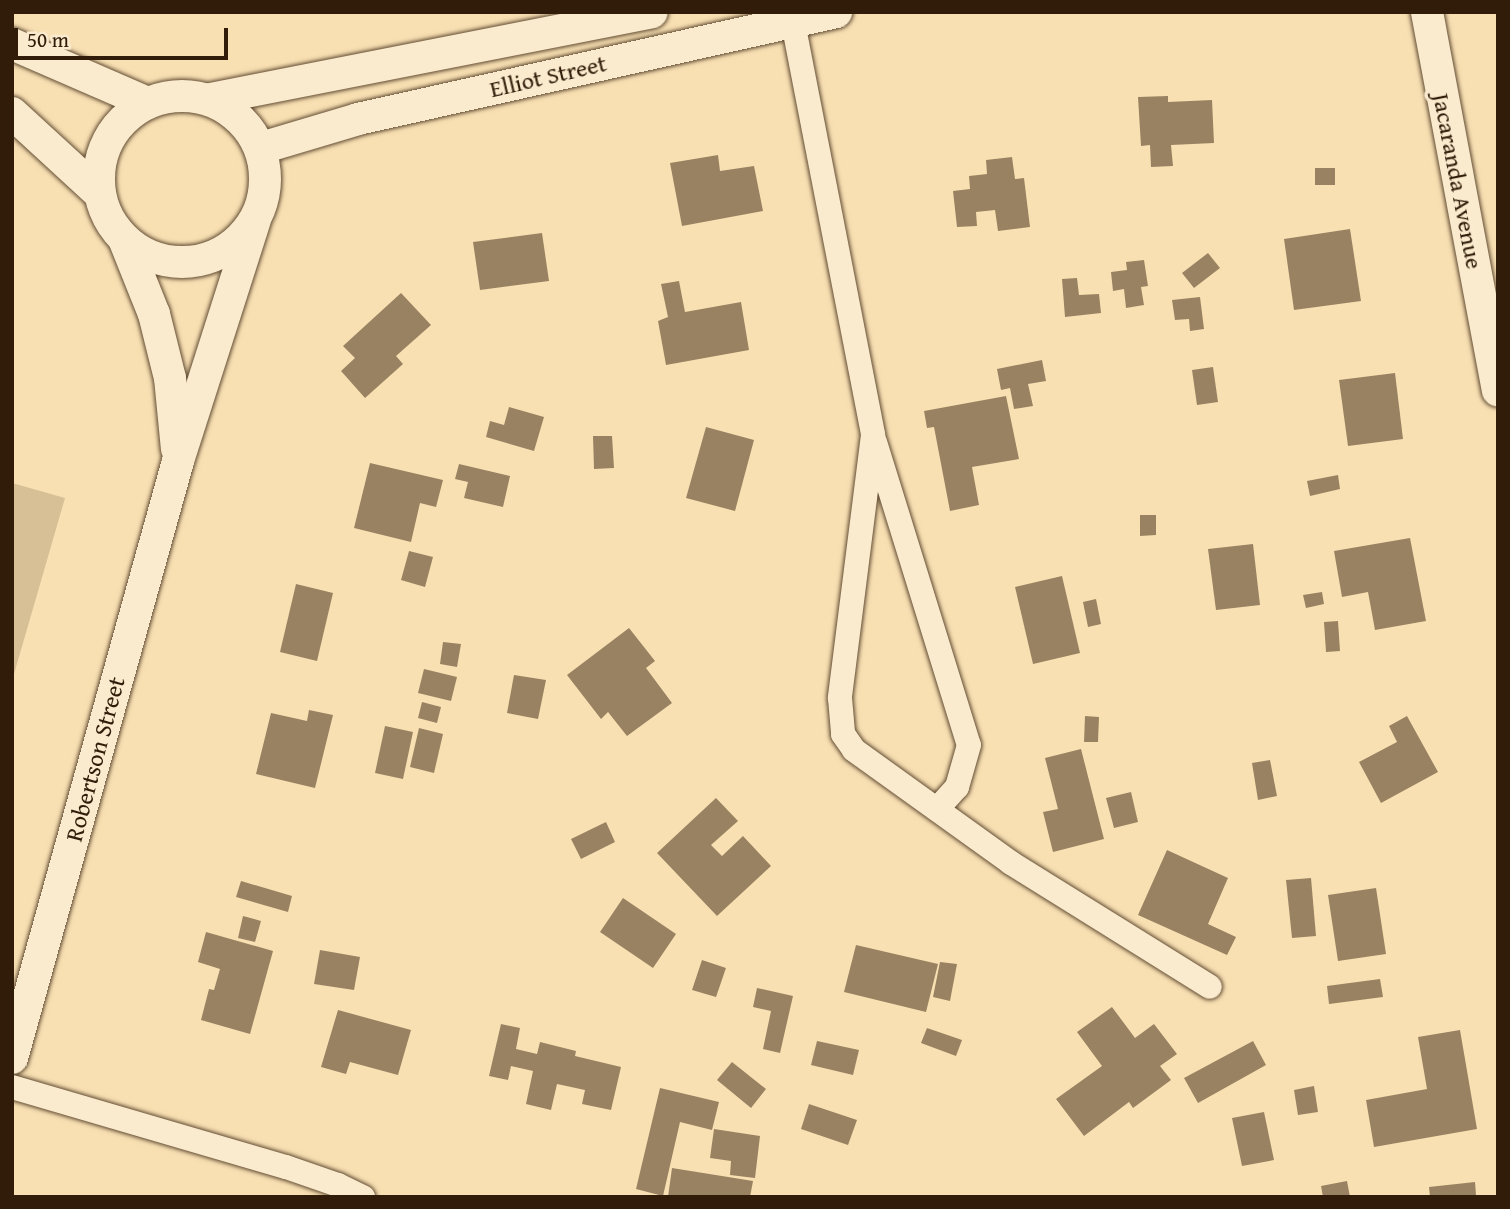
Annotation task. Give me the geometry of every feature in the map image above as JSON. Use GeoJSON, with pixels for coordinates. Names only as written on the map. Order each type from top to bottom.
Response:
{"type":"FeatureCollection","features":[{"type":"Feature","properties":{"kind":"street","name":"Elliot Street"},"geometry":{"type":"LineString","coordinates":[[210,99],[652,12]]}},
{"type":"Feature","properties":{"kind":"street","name":"Elliot Street"},"geometry":{"type":"LineString","coordinates":[[261,148],[358,120],[792,16],[836,12]]}},
{"type":"Feature","properties":{"kind":"street","name":"Jacaranda Avenue"},"geometry":{"type":"LineString","coordinates":[[1427,12],[1498,390]]}},
{"type":"Feature","properties":{"kind":"street"},"geometry":{"type":"LineString","coordinates":[[792,16],[873,435],[969,745],[957,788],[937,809]]}},
{"type":"Feature","properties":{"kind":"street"},"geometry":{"type":"LineString","coordinates":[[12,44],[148,103]]}},
{"type":"Feature","properties":{"kind":"street"},"geometry":{"type":"LineString","coordinates":[[180,96],[210,99],[230,110],[261,148],[266,195],[254,223],[238,242],[205,260],[157,259],[124,239],[107,216],[99,193],[102,152],[119,122],[148,103],[180,96]]}},
{"type":"Feature","properties":{"kind":"street"},"geometry":{"type":"LineString","coordinates":[[12,113],[99,193]]}},
{"type":"Feature","properties":{"kind":"street","name":"Robertson Street"},"geometry":{"type":"LineString","coordinates":[[12,1058],[178,461],[254,223]]}},
{"type":"Feature","properties":{"kind":"street","name":"Robertson Street"},"geometry":{"type":"LineString","coordinates":[[124,239],[154,314],[170,378],[178,461]]}},
{"type":"Feature","properties":{"kind":"street"},"geometry":{"type":"LineString","coordinates":[[873,435],[840,716],[843,734],[855,750],[1011,863],[1210,987]]}},
{"type":"Feature","properties":{"kind":"street"},"geometry":{"type":"LineString","coordinates":[[12,1087],[286,1167],[338,1185],[363,1197]]}},
{"type":"Feature","properties":{"kind":"shaded area"},"geometry":{"type":"Polygon","coordinates":[[[12,483],[65,498],[12,681],[12,483]]]}},
{"type":"Feature","properties":{"kind":"building"},"geometry":{"type":"Polygon","coordinates":[[[1168,96],[1168,102],[1212,100],[1214,143],[1171,145],[1173,166],[1151,167],[1150,145],[1141,146],[1138,97],[1168,96]]]}},
{"type":"Feature","properties":{"kind":"building"},"geometry":{"type":"Polygon","coordinates":[[[718,155],[720,171],[754,166],[763,211],[682,226],[670,163],[718,155]]]}},
{"type":"Feature","properties":{"kind":"building"},"geometry":{"type":"Polygon","coordinates":[[[1012,157],[1015,179],[1024,178],[1030,227],[998,231],[995,210],[976,212],[977,226],[957,227],[953,191],[970,189],[969,176],[987,174],[986,160],[1012,157]]]}},
{"type":"Feature","properties":{"kind":"building"},"geometry":{"type":"Polygon","coordinates":[[[1315,168],[1335,168],[1335,185],[1315,185],[1315,168]]]}},
{"type":"Feature","properties":{"kind":"building"},"geometry":{"type":"Polygon","coordinates":[[[1350,229],[1361,301],[1294,310],[1284,239],[1350,229]]]}},
{"type":"Feature","properties":{"kind":"building"},"geometry":{"type":"Polygon","coordinates":[[[542,233],[549,281],[480,290],[473,242],[542,233]]]}},
{"type":"Feature","properties":{"kind":"building"},"geometry":{"type":"Polygon","coordinates":[[[1208,253],[1220,268],[1194,288],[1182,273],[1208,253]]]}},
{"type":"Feature","properties":{"kind":"building"},"geometry":{"type":"Polygon","coordinates":[[[1144,260],[1148,286],[1141,287],[1144,305],[1126,308],[1124,289],[1113,291],[1111,272],[1127,270],[1126,262],[1144,260]]]}},
{"type":"Feature","properties":{"kind":"building"},"geometry":{"type":"Polygon","coordinates":[[[1077,278],[1079,295],[1099,294],[1101,313],[1065,317],[1062,279],[1077,278]]]}},
{"type":"Feature","properties":{"kind":"building"},"geometry":{"type":"Polygon","coordinates":[[[679,281],[685,312],[741,302],[749,350],[666,365],[658,321],[668,317],[661,284],[679,281]]]}},
{"type":"Feature","properties":{"kind":"building"},"geometry":{"type":"Polygon","coordinates":[[[401,293],[431,325],[396,356],[403,364],[365,398],[341,371],[355,358],[343,346],[401,293]]]}},
{"type":"Feature","properties":{"kind":"building"},"geometry":{"type":"Polygon","coordinates":[[[1200,297],[1204,329],[1190,331],[1189,319],[1175,320],[1172,300],[1200,297]]]}},
{"type":"Feature","properties":{"kind":"building"},"geometry":{"type":"Polygon","coordinates":[[[1042,360],[1046,381],[1028,384],[1033,406],[1014,409],[1010,388],[1001,390],[997,369],[1042,360]]]}},
{"type":"Feature","properties":{"kind":"building"},"geometry":{"type":"Polygon","coordinates":[[[1213,367],[1218,402],[1197,405],[1192,370],[1213,367]]]}},
{"type":"Feature","properties":{"kind":"building"},"geometry":{"type":"Polygon","coordinates":[[[1395,373],[1403,439],[1348,446],[1339,380],[1395,373]]]}},
{"type":"Feature","properties":{"kind":"building"},"geometry":{"type":"Polygon","coordinates":[[[1006,396],[1019,459],[972,467],[979,505],[950,511],[934,427],[927,428],[924,411],[1006,396]]]}},
{"type":"Feature","properties":{"kind":"building"},"geometry":{"type":"Polygon","coordinates":[[[509,407],[544,417],[534,451],[486,437],[490,421],[504,425],[509,407]]]}},
{"type":"Feature","properties":{"kind":"building"},"geometry":{"type":"Polygon","coordinates":[[[706,427],[754,440],[735,511],[686,498],[706,427]]]}},
{"type":"Feature","properties":{"kind":"building"},"geometry":{"type":"Polygon","coordinates":[[[593,436],[612,436],[614,468],[594,469],[593,436]]]}},
{"type":"Feature","properties":{"kind":"building"},"geometry":{"type":"Polygon","coordinates":[[[370,463],[443,480],[436,507],[420,503],[411,542],[354,528],[370,463]]]}},
{"type":"Feature","properties":{"kind":"building"},"geometry":{"type":"Polygon","coordinates":[[[459,464],[510,476],[503,507],[464,498],[468,482],[455,479],[459,464]]]}},
{"type":"Feature","properties":{"kind":"building"},"geometry":{"type":"Polygon","coordinates":[[[1338,475],[1340,489],[1310,496],[1307,481],[1338,475]]]}},
{"type":"Feature","properties":{"kind":"building"},"geometry":{"type":"Polygon","coordinates":[[[1140,515],[1156,515],[1156,535],[1140,536],[1140,515]]]}},
{"type":"Feature","properties":{"kind":"building"},"geometry":{"type":"Polygon","coordinates":[[[1410,538],[1426,621],[1375,630],[1368,592],[1342,597],[1334,551],[1410,538]]]}},
{"type":"Feature","properties":{"kind":"building"},"geometry":{"type":"Polygon","coordinates":[[[1253,544],[1260,605],[1216,610],[1208,549],[1253,544]]]}},
{"type":"Feature","properties":{"kind":"building"},"geometry":{"type":"Polygon","coordinates":[[[409,551],[433,557],[425,587],[401,580],[409,551]]]}},
{"type":"Feature","properties":{"kind":"building"},"geometry":{"type":"Polygon","coordinates":[[[1062,576],[1080,653],[1033,664],[1015,587],[1062,576]]]}},
{"type":"Feature","properties":{"kind":"building"},"geometry":{"type":"Polygon","coordinates":[[[296,584],[333,593],[317,661],[280,652],[296,584]]]}},
{"type":"Feature","properties":{"kind":"building"},"geometry":{"type":"Polygon","coordinates":[[[1322,592],[1324,604],[1306,608],[1303,595],[1322,592]]]}},
{"type":"Feature","properties":{"kind":"building"},"geometry":{"type":"Polygon","coordinates":[[[1096,599],[1101,624],[1088,627],[1083,602],[1096,599]]]}},
{"type":"Feature","properties":{"kind":"building"},"geometry":{"type":"Polygon","coordinates":[[[1338,621],[1340,651],[1326,652],[1324,622],[1338,621]]]}},
{"type":"Feature","properties":{"kind":"building"},"geometry":{"type":"Polygon","coordinates":[[[629,628],[655,661],[646,668],[672,703],[627,736],[608,712],[601,719],[567,675],[629,628]]]}},
{"type":"Feature","properties":{"kind":"building"},"geometry":{"type":"Polygon","coordinates":[[[443,642],[461,644],[457,667],[440,664],[443,642]]]}},
{"type":"Feature","properties":{"kind":"building"},"geometry":{"type":"Polygon","coordinates":[[[424,669],[457,677],[451,701],[418,693],[424,669]]]}},
{"type":"Feature","properties":{"kind":"building"},"geometry":{"type":"Polygon","coordinates":[[[514,675],[546,680],[538,719],[507,713],[514,675]]]}},
{"type":"Feature","properties":{"kind":"building"},"geometry":{"type":"Polygon","coordinates":[[[422,702],[441,707],[437,723],[418,718],[422,702]]]}},
{"type":"Feature","properties":{"kind":"building"},"geometry":{"type":"Polygon","coordinates":[[[309,710],[333,715],[315,788],[256,774],[271,713],[307,721],[309,710]]]}},
{"type":"Feature","properties":{"kind":"building"},"geometry":{"type":"Polygon","coordinates":[[[1085,716],[1099,717],[1098,742],[1084,742],[1085,716]]]}},
{"type":"Feature","properties":{"kind":"building"},"geometry":{"type":"Polygon","coordinates":[[[1407,716],[1438,772],[1381,803],[1359,762],[1397,742],[1389,726],[1407,716]]]}},
{"type":"Feature","properties":{"kind":"building"},"geometry":{"type":"Polygon","coordinates":[[[385,726],[413,732],[403,779],[375,773],[385,726]]]}},
{"type":"Feature","properties":{"kind":"building"},"geometry":{"type":"Polygon","coordinates":[[[419,728],[443,734],[434,773],[410,767],[419,728]]]}},
{"type":"Feature","properties":{"kind":"building"},"geometry":{"type":"Polygon","coordinates":[[[1081,749],[1104,839],[1053,852],[1043,812],[1058,809],[1045,758],[1081,749]]]}},
{"type":"Feature","properties":{"kind":"building"},"geometry":{"type":"Polygon","coordinates":[[[1270,760],[1277,796],[1258,800],[1252,763],[1270,760]]]}},
{"type":"Feature","properties":{"kind":"building"},"geometry":{"type":"Polygon","coordinates":[[[1131,792],[1138,822],[1114,828],[1106,798],[1131,792]]]}},
{"type":"Feature","properties":{"kind":"building"},"geometry":{"type":"Polygon","coordinates":[[[716,798],[738,821],[711,845],[722,856],[743,836],[771,866],[717,916],[657,853],[716,798]]]}},
{"type":"Feature","properties":{"kind":"building"},"geometry":{"type":"Polygon","coordinates":[[[606,822],[615,842],[581,859],[571,839],[606,822]]]}},
{"type":"Feature","properties":{"kind":"building"},"geometry":{"type":"Polygon","coordinates":[[[1167,850],[1228,878],[1208,924],[1236,937],[1227,955],[1138,915],[1167,850]]]}},
{"type":"Feature","properties":{"kind":"building"},"geometry":{"type":"Polygon","coordinates":[[[1311,878],[1316,936],[1292,938],[1286,880],[1311,878]]]}},
{"type":"Feature","properties":{"kind":"building"},"geometry":{"type":"Polygon","coordinates":[[[241,881],[292,896],[288,912],[236,897],[241,881]]]}},
{"type":"Feature","properties":{"kind":"building"},"geometry":{"type":"Polygon","coordinates":[[[1376,888],[1386,954],[1338,961],[1328,895],[1376,888]]]}},
{"type":"Feature","properties":{"kind":"building"},"geometry":{"type":"Polygon","coordinates":[[[623,898],[676,934],[653,968],[600,932],[623,898]]]}},
{"type":"Feature","properties":{"kind":"building"},"geometry":{"type":"Polygon","coordinates":[[[243,916],[261,921],[255,942],[238,938],[243,916]]]}},
{"type":"Feature","properties":{"kind":"building"},"geometry":{"type":"Polygon","coordinates":[[[206,932],[273,951],[250,1034],[201,1020],[209,989],[214,990],[220,969],[198,962],[206,932]]]}},
{"type":"Feature","properties":{"kind":"building"},"geometry":{"type":"Polygon","coordinates":[[[856,945],[938,964],[926,1012],[844,992],[856,945]]]}},
{"type":"Feature","properties":{"kind":"building"},"geometry":{"type":"Polygon","coordinates":[[[320,950],[360,957],[354,990],[314,984],[320,950]]]}},
{"type":"Feature","properties":{"kind":"building"},"geometry":{"type":"Polygon","coordinates":[[[702,960],[726,968],[716,997],[692,990],[702,960]]]}},
{"type":"Feature","properties":{"kind":"building"},"geometry":{"type":"Polygon","coordinates":[[[940,962],[957,964],[950,1001],[933,997],[940,962]]]}},
{"type":"Feature","properties":{"kind":"building"},"geometry":{"type":"Polygon","coordinates":[[[1380,979],[1383,997],[1329,1004],[1327,986],[1380,979]]]}},
{"type":"Feature","properties":{"kind":"building"},"geometry":{"type":"Polygon","coordinates":[[[757,988],[793,996],[780,1053],[763,1049],[771,1011],[753,1007],[757,988]]]}},
{"type":"Feature","properties":{"kind":"building"},"geometry":{"type":"Polygon","coordinates":[[[1112,1007],[1135,1038],[1154,1024],[1177,1054],[1160,1066],[1171,1080],[1133,1108],[1129,1102],[1084,1136],[1056,1099],[1102,1066],[1077,1032],[1112,1007]]]}},
{"type":"Feature","properties":{"kind":"building"},"geometry":{"type":"Polygon","coordinates":[[[338,1010],[411,1030],[398,1075],[350,1062],[346,1074],[321,1067],[338,1010]]]}},
{"type":"Feature","properties":{"kind":"building"},"geometry":{"type":"Polygon","coordinates":[[[501,1024],[520,1028],[516,1049],[537,1054],[540,1042],[576,1051],[575,1056],[621,1067],[611,1110],[582,1104],[585,1090],[557,1084],[551,1110],[526,1104],[533,1071],[511,1066],[508,1080],[489,1076],[501,1024]]]}},
{"type":"Feature","properties":{"kind":"building"},"geometry":{"type":"Polygon","coordinates":[[[927,1028],[962,1040],[956,1056],[921,1043],[927,1028]]]}},
{"type":"Feature","properties":{"kind":"building"},"geometry":{"type":"Polygon","coordinates":[[[1460,1030],[1477,1129],[1374,1147],[1366,1100],[1427,1089],[1418,1037],[1460,1030]]]}},
{"type":"Feature","properties":{"kind":"building"},"geometry":{"type":"Polygon","coordinates":[[[817,1041],[859,1050],[853,1075],[811,1065],[817,1041]]]}},
{"type":"Feature","properties":{"kind":"building"},"geometry":{"type":"Polygon","coordinates":[[[1253,1041],[1266,1065],[1198,1103],[1184,1078],[1253,1041]]]}},
{"type":"Feature","properties":{"kind":"building"},"geometry":{"type":"Polygon","coordinates":[[[732,1062],[766,1089],[751,1108],[717,1080],[732,1062]]]}},
{"type":"Feature","properties":{"kind":"building"},"geometry":{"type":"Polygon","coordinates":[[[1314,1086],[1318,1112],[1298,1115],[1294,1090],[1314,1086]]]}},
{"type":"Feature","properties":{"kind":"building"},"geometry":{"type":"Polygon","coordinates":[[[660,1088],[719,1102],[712,1130],[680,1122],[663,1196],[636,1189],[660,1088]]]}},
{"type":"Feature","properties":{"kind":"building"},"geometry":{"type":"Polygon","coordinates":[[[809,1104],[857,1120],[848,1145],[801,1129],[809,1104]]]}},
{"type":"Feature","properties":{"kind":"building"},"geometry":{"type":"Polygon","coordinates":[[[1264,1112],[1274,1160],[1242,1166],[1232,1118],[1264,1112]]]}},
{"type":"Feature","properties":{"kind":"building"},"geometry":{"type":"Polygon","coordinates":[[[714,1129],[760,1136],[755,1178],[730,1175],[731,1161],[710,1158],[714,1129]]]}},
{"type":"Feature","properties":{"kind":"building"},"geometry":{"type":"Polygon","coordinates":[[[672,1168],[753,1181],[750,1197],[668,1197],[672,1168]]]}},
{"type":"Feature","properties":{"kind":"building"},"geometry":{"type":"Polygon","coordinates":[[[1347,1181],[1350,1197],[1323,1197],[1321,1186],[1347,1181]]]}},
{"type":"Feature","properties":{"kind":"building"},"geometry":{"type":"Polygon","coordinates":[[[1475,1182],[1476,1195],[1430,1197],[1429,1187],[1475,1182]]]}}]}
